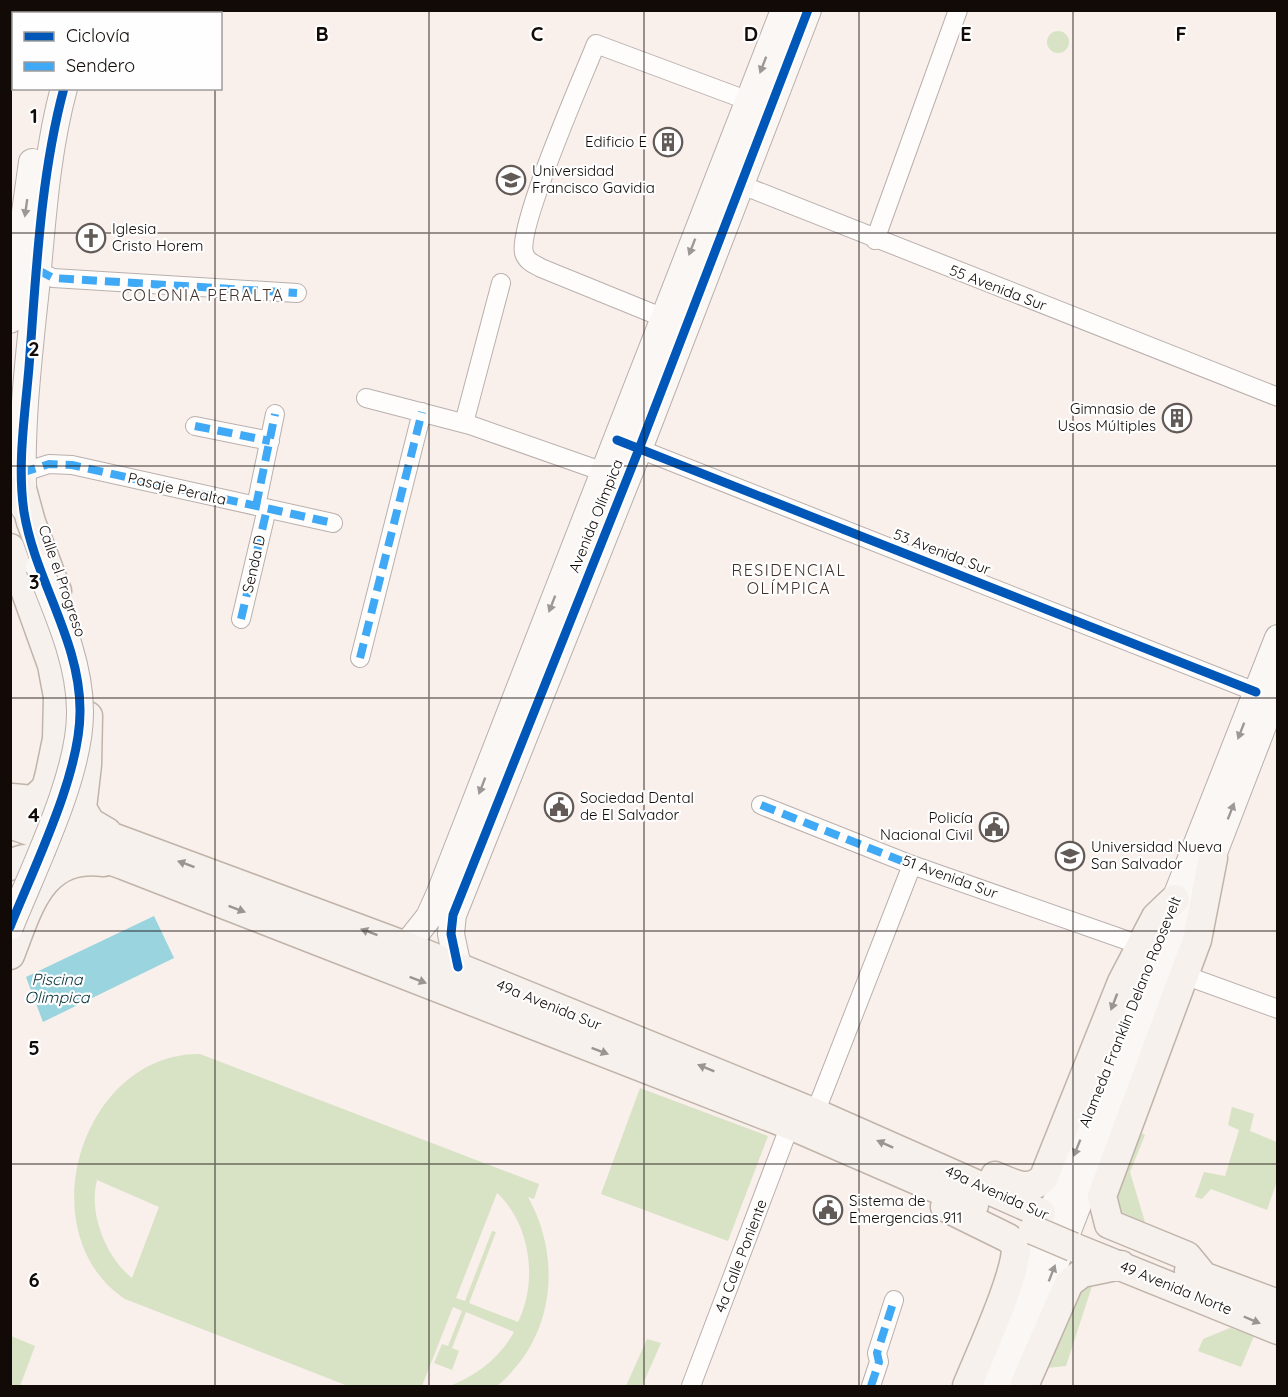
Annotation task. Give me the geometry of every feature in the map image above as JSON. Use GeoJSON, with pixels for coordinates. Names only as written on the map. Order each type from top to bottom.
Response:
{"type":"FeatureCollection","features":[{"type":"Feature","properties":{"kind":"main road"},"geometry":{"type":"LineString","coordinates":[[22,481],[38,542],[74,636],[81,669],[89,729],[82,808],[90,822],[123,853]]}},
{"type":"Feature","properties":{"kind":"main road"},"geometry":{"type":"LineString","coordinates":[[10,548],[56,682],[58,714],[50,773],[41,795],[26,801],[10,798]]}},
{"type":"Feature","properties":{"kind":"main road"},"geometry":{"type":"LineString","coordinates":[[50,773],[53,786],[63,794],[76,794],[82,791]]}},
{"type":"Feature","properties":{"kind":"main road","name":"49a Avenida Sur"},"geometry":{"type":"LineString","coordinates":[[10,798],[123,853],[790,1125],[909,1166],[1077,1238]]}},
{"type":"Feature","properties":{"kind":"main road"},"geometry":{"type":"LineString","coordinates":[[10,862],[16,837],[27,826]]}},
{"type":"Feature","properties":{"kind":"main road","name":"49a Avenida Sur"},"geometry":{"type":"LineString","coordinates":[[27,826],[123,853],[406,946],[815,1113],[909,1166]]}},
{"type":"Feature","properties":{"kind":"main road"},"geometry":{"type":"LineString","coordinates":[[10,955],[35,896],[48,876],[78,861],[123,853]]}},
{"type":"Feature","properties":{"kind":"main road"},"geometry":{"type":"LineString","coordinates":[[1205,1278],[1187,1256],[1110,1224],[1102,1202],[1104,1187],[1197,940],[1213,858]]}},
{"type":"Feature","properties":{"kind":"main road"},"geometry":{"type":"LineString","coordinates":[[10,866],[20,859],[34,860],[41,864],[48,876]]}},
{"type":"Feature","properties":{"kind":"main road"},"geometry":{"type":"LineString","coordinates":[[967,1386],[1007,1283],[1016,1255],[1016,1245],[1008,1238],[918,1194],[909,1166],[925,1151],[938,1152],[1018,1185],[1033,1186],[1039,1183],[1049,1167],[1122,982],[1156,917],[1175,899]]}},
{"type":"Feature","properties":{"kind":"main road","name":"49 Avenida Norte"},"geometry":{"type":"LineString","coordinates":[[1077,1238],[1205,1278],[1278,1304]]}},
{"type":"Feature","properties":{"kind":"main road","name":"49 Avenida Norte"},"geometry":{"type":"LineString","coordinates":[[1077,1238],[1121,1265],[1278,1330]]}},
{"type":"Feature","properties":{"kind":"main road"},"geometry":{"type":"LineString","coordinates":[[1024,1386],[1069,1283],[1082,1273],[1121,1265]]}},
{"type":"Feature","properties":{"kind":"street","name":"Avenida Olímpica"},"geometry":{"type":"LineString","coordinates":[[458,967],[451,934],[453,915],[628,445],[730,181],[749,101],[784,10]]}},
{"type":"Feature","properties":{"kind":"street","name":"Avenida Olímpica"},"geometry":{"type":"LineString","coordinates":[[406,946],[435,906],[604,472],[628,445],[664,318],[808,10]]}},
{"type":"Feature","properties":{"kind":"street"},"geometry":{"type":"LineString","coordinates":[[875,240],[958,10]]}},
{"type":"Feature","properties":{"kind":"street"},"geometry":{"type":"LineString","coordinates":[[664,318],[541,268],[529,261],[525,254],[527,222],[596,44],[749,101]]}},
{"type":"Feature","properties":{"kind":"street","name":"Calle el Progreso"},"geometry":{"type":"LineString","coordinates":[[34,569],[22,481],[22,262],[34,147],[47,90]]}},
{"type":"Feature","properties":{"kind":"street","name":"Calle el Progreso"},"geometry":{"type":"LineString","coordinates":[[10,320],[64,90]]}},
{"type":"Feature","properties":{"kind":"street","name":"55 Avenida Sur"},"geometry":{"type":"LineString","coordinates":[[730,181],[1278,397]]}},
{"type":"Feature","properties":{"kind":"street"},"geometry":{"type":"LineString","coordinates":[[22,262],[54,278],[297,293]]}},
{"type":"Feature","properties":{"kind":"street"},"geometry":{"type":"LineString","coordinates":[[464,423],[501,283]]}},
{"type":"Feature","properties":{"kind":"street"},"geometry":{"type":"LineString","coordinates":[[366,398],[464,423],[604,472]]}},
{"type":"Feature","properties":{"kind":"street"},"geometry":{"type":"LineString","coordinates":[[360,658],[422,412]]}},
{"type":"Feature","properties":{"kind":"street","name":"Senda D"},"geometry":{"type":"LineString","coordinates":[[241,619],[262,508],[275,414]]}},
{"type":"Feature","properties":{"kind":"street"},"geometry":{"type":"LineString","coordinates":[[195,426],[270,441]]}},
{"type":"Feature","properties":{"kind":"street","name":"53 Avenida Sur"},"geometry":{"type":"LineString","coordinates":[[628,445],[1271,694]]}},
{"type":"Feature","properties":{"kind":"street","name":"Pasaje Peralta"},"geometry":{"type":"LineString","coordinates":[[22,481],[49,464],[72,465],[333,524]]}},
{"type":"Feature","properties":{"kind":"street","name":"Calle el Progreso"},"geometry":{"type":"LineString","coordinates":[[10,532],[34,569],[70,654],[80,712],[72,764],[27,826]]}},
{"type":"Feature","properties":{"kind":"street","name":"Alameda Franklin Delano Roosevelt"},"geometry":{"type":"LineString","coordinates":[[1008,1386],[1213,858],[1271,694],[1278,638]]}},
{"type":"Feature","properties":{"kind":"street","name":"Alameda Franklin Delano Roosevelt"},"geometry":{"type":"LineString","coordinates":[[983,1386],[1175,899],[1271,694]]}},
{"type":"Feature","properties":{"kind":"street","name":"51 Avenida Sur"},"geometry":{"type":"LineString","coordinates":[[761,805],[912,865],[1140,945]]}},
{"type":"Feature","properties":{"kind":"street"},"geometry":{"type":"LineString","coordinates":[[10,889],[27,826]]}},
{"type":"Feature","properties":{"kind":"street"},"geometry":{"type":"LineString","coordinates":[[10,927],[27,826]]}},
{"type":"Feature","properties":{"kind":"street"},"geometry":{"type":"LineString","coordinates":[[815,1113],[912,865]]}},
{"type":"Feature","properties":{"kind":"street"},"geometry":{"type":"LineString","coordinates":[[1184,975],[1278,1009]]}},
{"type":"Feature","properties":{"kind":"street","name":"4a Calle Poniente"},"geometry":{"type":"LineString","coordinates":[[691,1386],[790,1125]]}},
{"type":"Feature","properties":{"kind":"street"},"geometry":{"type":"LineString","coordinates":[[871,1386],[879,1362],[877,1353],[894,1300]]}},
{"type":"Feature","properties":{"kind":"green space"},"geometry":{"type":"Polygon","coordinates":[[[1058,31],[1068,38],[1069,42],[1062,52],[1058,53],[1048,46],[1047,42],[1054,32],[1058,31]]]}},
{"type":"Feature","properties":{"kind":"green space"},"geometry":{"type":"Polygon","coordinates":[[[200,1054],[539,1184],[534,1199],[528,1197],[539,1221],[546,1246],[549,1272],[547,1298],[541,1322],[531,1346],[516,1367],[497,1386],[450,1386],[487,1365],[502,1350],[514,1332],[466,1312],[452,1348],[459,1351],[452,1370],[434,1363],[442,1344],[448,1346],[462,1311],[453,1307],[422,1386],[348,1386],[125,1299],[95,1270],[79,1233],[74,1193],[81,1152],[98,1114],[124,1083],[159,1062],[200,1054]],[[97,1180],[95,1206],[101,1234],[114,1258],[132,1278],[159,1207],[97,1180]],[[497,1193],[456,1298],[465,1301],[492,1231],[496,1232],[469,1303],[518,1322],[528,1289],[528,1254],[517,1221],[497,1193]]]}},
{"type":"Feature","properties":{"kind":"green space"},"geometry":{"type":"Polygon","coordinates":[[[640,1088],[768,1136],[728,1241],[601,1194],[640,1088]]]}},
{"type":"Feature","properties":{"kind":"green space"},"geometry":{"type":"Polygon","coordinates":[[[1232,1107],[1254,1114],[1250,1131],[1277,1142],[1277,1181],[1267,1210],[1211,1189],[1202,1199],[1195,1197],[1204,1172],[1225,1176],[1239,1130],[1228,1125],[1232,1107]]]}},
{"type":"Feature","properties":{"kind":"green space"},"geometry":{"type":"Polygon","coordinates":[[[1136,1130],[1145,1135],[1130,1172],[1147,1229],[1120,1219],[1112,1198],[1136,1130]]]}},
{"type":"Feature","properties":{"kind":"green space"},"geometry":{"type":"Polygon","coordinates":[[[1095,1277],[1066,1366],[1037,1369],[1070,1291],[1095,1277]]]}},
{"type":"Feature","properties":{"kind":"green space"},"geometry":{"type":"Polygon","coordinates":[[[1230,1328],[1254,1336],[1241,1367],[1198,1351],[1203,1339],[1230,1328]]]}},
{"type":"Feature","properties":{"kind":"green space"},"geometry":{"type":"Polygon","coordinates":[[[11,1336],[35,1346],[20,1386],[11,1386],[11,1336]]]}},
{"type":"Feature","properties":{"kind":"green space"},"geometry":{"type":"Polygon","coordinates":[[[647,1339],[661,1343],[642,1386],[626,1386],[647,1339]]]}},
{"type":"Feature","properties":{"kind":"water","name":"Piscina Olimpica"},"geometry":{"type":"Polygon","coordinates":[[[154,916],[174,958],[43,1022],[26,977],[154,916]]]}},
{"type":"Feature","properties":{"kind":"marked path"},"geometry":{"type":"LineString","coordinates":[[38,270],[53,278],[297,293]]}},
{"type":"Feature","properties":{"kind":"marked path"},"geometry":{"type":"LineString","coordinates":[[360,658],[422,412]]}},
{"type":"Feature","properties":{"kind":"marked path"},"geometry":{"type":"LineString","coordinates":[[256,506],[275,414]]}},
{"type":"Feature","properties":{"kind":"marked path"},"geometry":{"type":"LineString","coordinates":[[195,426],[270,441]]}},
{"type":"Feature","properties":{"kind":"marked path"},"geometry":{"type":"LineString","coordinates":[[21,473],[49,464],[72,465],[333,523]]}},
{"type":"Feature","properties":{"kind":"marked path"},"geometry":{"type":"LineString","coordinates":[[241,619],[267,509]]}},
{"type":"Feature","properties":{"kind":"marked path"},"geometry":{"type":"LineString","coordinates":[[761,805],[912,865]]}},
{"type":"Feature","properties":{"kind":"marked path"},"geometry":{"type":"LineString","coordinates":[[871,1386],[879,1362],[877,1353],[894,1300]]}},
{"type":"Feature","properties":{"kind":"cycle path"},"geometry":{"type":"LineString","coordinates":[[458,967],[451,934],[453,915],[639,449],[808,10]]}},
{"type":"Feature","properties":{"kind":"cycle path"},"geometry":{"type":"LineString","coordinates":[[10,927],[64,792],[78,737],[80,712],[78,686],[66,636],[30,537],[24,512],[21,476],[40,227],[49,156],[64,90]]}},
{"type":"Feature","properties":{"kind":"cycle path"},"geometry":{"type":"LineString","coordinates":[[617,440],[1256,692]]}},
{"type":"Feature","properties":{"kind":"place","name":"Edificio E"},"geometry":{"type":"Point","coordinates":[668,142]}},
{"type":"Feature","properties":{"kind":"place","name":"Universidad Francisco Gavidia"},"geometry":{"type":"Point","coordinates":[511,180]}},
{"type":"Feature","properties":{"kind":"place","name":"Iglesia Cristo Horem"},"geometry":{"type":"Point","coordinates":[91,238]}},
{"type":"Feature","properties":{"kind":"place","name":"Gimnasio de Usos Múltiples"},"geometry":{"type":"Point","coordinates":[1177,418]}},
{"type":"Feature","properties":{"kind":"place","name":"Sociedad Dental de El Salvador"},"geometry":{"type":"Point","coordinates":[559,807]}},
{"type":"Feature","properties":{"kind":"place","name":"Policía Nacional Civil"},"geometry":{"type":"Point","coordinates":[994,827]}},
{"type":"Feature","properties":{"kind":"place","name":"Universidad Nueva San Salvador"},"geometry":{"type":"Point","coordinates":[1070,856]}},
{"type":"Feature","properties":{"kind":"place","name":"Sistema de Emergencias 911"},"geometry":{"type":"Point","coordinates":[828,1210]}},
{"type":"Feature","properties":{"kind":"district","name":"COLONIA PERALTA"},"geometry":{"type":"Point","coordinates":[203,295]}},
{"type":"Feature","properties":{"kind":"district","name":"RESIDENCIAL OLÍMPICA"},"geometry":{"type":"Point","coordinates":[789,579]}}]}
